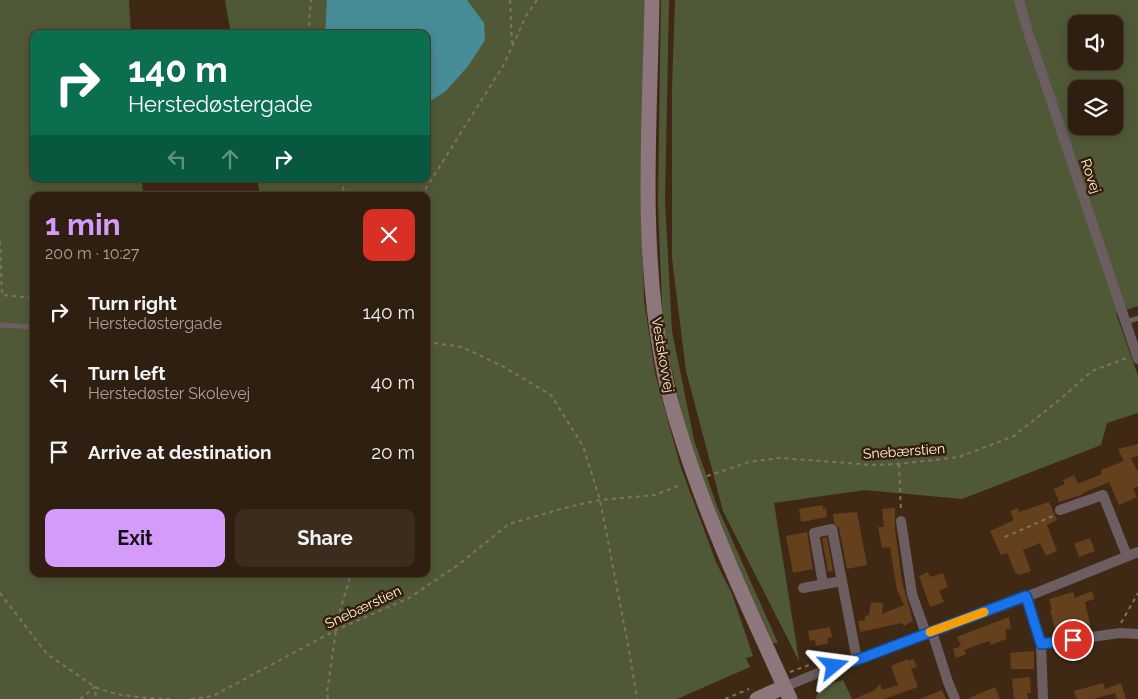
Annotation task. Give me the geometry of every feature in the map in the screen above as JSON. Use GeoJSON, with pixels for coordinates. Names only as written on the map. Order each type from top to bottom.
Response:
{"type":"FeatureCollection","features":[{"type":"Feature","properties":{"kind":"street","name":"Vestskovvej"},"geometry":{"type":"LineString","coordinates":[[652,0],[649,192],[650,259],[654,307],[662,362],[674,414],[702,498],[787,693]]}},
{"type":"Feature","properties":{"kind":"street","name":"Rovej"},"geometry":{"type":"LineString","coordinates":[[1019,0],[1026,26],[1137,357]]}},
{"type":"Feature","properties":{"kind":"street"},"geometry":{"type":"LineString","coordinates":[[1060,510],[1103,495],[1127,556]]}},
{"type":"Feature","properties":{"kind":"street"},"geometry":{"type":"LineString","coordinates":[[902,521],[912,594],[955,699]]}},
{"type":"Feature","properties":{"kind":"street"},"geometry":{"type":"LineString","coordinates":[[823,584],[814,533],[832,529],[857,660]]}},
{"type":"Feature","properties":{"kind":"street"},"geometry":{"type":"LineString","coordinates":[[756,699],[787,693],[834,666],[857,660],[1138,552]]}},
{"type":"Feature","properties":{"kind":"street"},"geometry":{"type":"LineString","coordinates":[[803,588],[842,581]]}},
{"type":"Feature","properties":{"kind":"street"},"geometry":{"type":"LineString","coordinates":[[1026,596],[1041,644],[1043,699]]}},
{"type":"Feature","properties":{"kind":"street"},"geometry":{"type":"LineString","coordinates":[[1041,644],[1120,632],[1138,634]]}},
{"type":"Feature","properties":{"kind":"lane"},"geometry":{"type":"LineString","coordinates":[[1126,322],[1138,318]]}},
{"type":"Feature","properties":{"kind":"lane"},"geometry":{"type":"LineString","coordinates":[[0,326],[30,327]]}},
{"type":"Feature","properties":{"kind":"path"},"geometry":{"type":"LineString","coordinates":[[311,0],[311,30]]}},
{"type":"Feature","properties":{"kind":"path"},"geometry":{"type":"LineString","coordinates":[[510,0],[512,43]]}},
{"type":"Feature","properties":{"kind":"path"},"geometry":{"type":"LineString","coordinates":[[430,182],[503,66],[512,43],[537,0]]}},
{"type":"Feature","properties":{"kind":"path"},"geometry":{"type":"LineString","coordinates":[[0,241],[2,295],[30,298]]}},
{"type":"Feature","properties":{"kind":"path"},"geometry":{"type":"LineString","coordinates":[[430,343],[462,347],[502,366],[551,394],[583,446],[600,500],[637,699]]}},
{"type":"Feature","properties":{"kind":"path","name":"Snebærstien"},"geometry":{"type":"LineString","coordinates":[[707,476],[749,462],[781,458],[872,465],[959,457],[1014,436],[1092,371],[1137,357]]}},
{"type":"Feature","properties":{"kind":"path"},"geometry":{"type":"LineString","coordinates":[[899,464],[902,521]]}},
{"type":"Feature","properties":{"kind":"path","name":"Snebærstien"},"geometry":{"type":"LineString","coordinates":[[191,699],[213,696],[336,630],[409,598],[458,565],[509,524],[600,500],[655,495],[680,485]]}},
{"type":"Feature","properties":{"kind":"path"},"geometry":{"type":"LineString","coordinates":[[1005,537],[1059,513],[1060,510]]}},
{"type":"Feature","properties":{"kind":"path"},"geometry":{"type":"LineString","coordinates":[[328,699],[327,693],[336,630],[350,577]]}},
{"type":"Feature","properties":{"kind":"path"},"geometry":{"type":"LineString","coordinates":[[1120,632],[1122,620],[1138,593]]}},
{"type":"Feature","properties":{"kind":"path"},"geometry":{"type":"LineString","coordinates":[[0,594],[47,654],[95,687],[144,698],[170,699]]}},
{"type":"Feature","properties":{"kind":"path"},"geometry":{"type":"LineString","coordinates":[[80,699],[95,687]]}},
{"type":"Feature","properties":{"kind":"path"},"geometry":{"type":"LineString","coordinates":[[95,687],[96,699]]}},
{"type":"Feature","properties":{"kind":"green space"},"geometry":{"type":"Polygon","coordinates":[[[0,0],[129,0],[131,30],[30,30],[30,182],[142,182],[143,192],[30,192],[30,577],[430,577],[430,192],[259,192],[258,182],[430,182],[430,30],[230,30],[225,0],[645,0],[641,202],[644,300],[655,373],[680,465],[716,562],[732,594],[753,656],[746,658],[750,667],[677,699],[0,699],[0,0]]]}},
{"type":"Feature","properties":{"kind":"green space"},"geometry":{"type":"Polygon","coordinates":[[[661,0],[669,0],[665,201],[672,331],[694,440],[717,506],[778,643],[773,643],[712,508],[688,441],[663,330],[658,202],[661,0]]]}},
{"type":"Feature","properties":{"kind":"green space"},"geometry":{"type":"Polygon","coordinates":[[[675,0],[1138,0],[1138,306],[1116,313],[1138,376],[1138,413],[1107,423],[1101,445],[962,499],[865,490],[774,503],[799,661],[723,511],[686,371],[672,258],[672,88],[675,0]]]}},
{"type":"Feature","properties":{"kind":"green space"},"geometry":{"type":"Polygon","coordinates":[[[843,680],[852,699],[816,699],[823,688],[843,680]]]}},
{"type":"Feature","properties":{"kind":"water"},"geometry":{"type":"Polygon","coordinates":[[[327,0],[467,0],[484,23],[485,40],[468,66],[446,91],[430,101],[430,30],[325,30],[327,0]]]}},
{"type":"Feature","properties":{"kind":"building"},"geometry":{"type":"Polygon","coordinates":[[[1138,444],[1138,456],[1131,458],[1138,472],[1138,487],[1133,488],[1137,497],[1119,505],[1109,482],[1084,494],[1059,502],[1054,489],[1065,484],[1063,480],[1074,475],[1078,484],[1102,474],[1101,470],[1124,461],[1118,449],[1138,444]]]}},
{"type":"Feature","properties":{"kind":"building"},"geometry":{"type":"Polygon","coordinates":[[[1049,502],[1057,520],[1047,525],[1057,551],[1046,556],[1040,543],[1023,550],[1031,571],[1019,575],[1018,573],[1016,574],[1007,553],[1001,555],[990,531],[1014,520],[1010,511],[1018,508],[1019,512],[1049,502]]]}},
{"type":"Feature","properties":{"kind":"building"},"geometry":{"type":"Polygon","coordinates":[[[823,505],[823,509],[826,508],[827,517],[801,522],[799,509],[823,505]]]}},
{"type":"Feature","properties":{"kind":"building"},"geometry":{"type":"Polygon","coordinates":[[[895,508],[895,529],[902,581],[913,621],[904,626],[902,623],[860,632],[858,621],[865,620],[865,616],[869,615],[871,602],[883,603],[882,614],[904,605],[897,590],[890,547],[882,548],[878,527],[884,527],[882,509],[895,508]]]}},
{"type":"Feature","properties":{"kind":"building"},"geometry":{"type":"Polygon","coordinates":[[[857,512],[867,565],[847,569],[839,528],[834,523],[833,514],[857,512]]]}},
{"type":"Feature","properties":{"kind":"building"},"geometry":{"type":"Polygon","coordinates":[[[807,532],[813,569],[793,573],[786,536],[807,532]]]}},
{"type":"Feature","properties":{"kind":"building"},"geometry":{"type":"Polygon","coordinates":[[[827,537],[833,571],[828,572],[822,538],[827,537]]]}},
{"type":"Feature","properties":{"kind":"building"},"geometry":{"type":"Polygon","coordinates":[[[1090,538],[1095,551],[1079,557],[1074,544],[1090,538]]]}},
{"type":"Feature","properties":{"kind":"building"},"geometry":{"type":"Polygon","coordinates":[[[928,572],[930,577],[943,573],[948,587],[939,591],[944,602],[930,607],[919,576],[928,572]]]}},
{"type":"Feature","properties":{"kind":"building"},"geometry":{"type":"Polygon","coordinates":[[[1092,591],[1094,599],[1085,602],[1091,629],[1064,634],[1064,631],[1056,633],[1049,599],[1073,592],[1075,598],[1092,591]]]}},
{"type":"Feature","properties":{"kind":"building"},"geometry":{"type":"Polygon","coordinates":[[[1009,617],[1011,629],[1006,629],[1006,639],[991,645],[989,641],[964,650],[966,654],[956,658],[953,649],[961,646],[957,637],[1009,617]]]}},
{"type":"Feature","properties":{"kind":"building"},"geometry":{"type":"Polygon","coordinates":[[[830,627],[832,637],[827,638],[828,643],[816,646],[815,640],[810,641],[808,631],[830,627]]]}},
{"type":"Feature","properties":{"kind":"building"},"geometry":{"type":"Polygon","coordinates":[[[1034,651],[1034,669],[1011,669],[1010,653],[1034,651]]]}},
{"type":"Feature","properties":{"kind":"building"},"geometry":{"type":"Polygon","coordinates":[[[908,659],[908,661],[914,659],[917,667],[911,669],[918,687],[884,699],[854,699],[875,690],[880,684],[882,690],[898,685],[891,666],[908,659]]]}},
{"type":"Feature","properties":{"kind":"building"},"geometry":{"type":"Polygon","coordinates":[[[1030,677],[1031,693],[1027,693],[1028,699],[1014,699],[1012,679],[1030,677]]]}},
{"type":"Feature","properties":{"kind":"building"},"geometry":{"type":"Polygon","coordinates":[[[1103,683],[1105,689],[1121,683],[1126,699],[1117,699],[1115,693],[1093,699],[1077,699],[1074,691],[1103,683]]]}},
{"type":"Feature","properties":{"kind":"building"},"geometry":{"type":"Polygon","coordinates":[[[995,687],[1000,699],[969,699],[969,698],[995,687]]]}},
{"type":"Feature","properties":{"kind":"building"},"geometry":{"type":"Polygon","coordinates":[[[942,690],[946,699],[920,699],[942,690]]]}},
{"type":"Feature","properties":{"kind":"slow traffic"},"geometry":{"type":"LineString","coordinates":[[930,632],[984,612]]}},
{"type":"Feature","properties":{"kind":"route"},"geometry":{"type":"LineString","coordinates":[[834,666],[857,660],[1026,596],[1041,644],[1073,640]]}}]}
